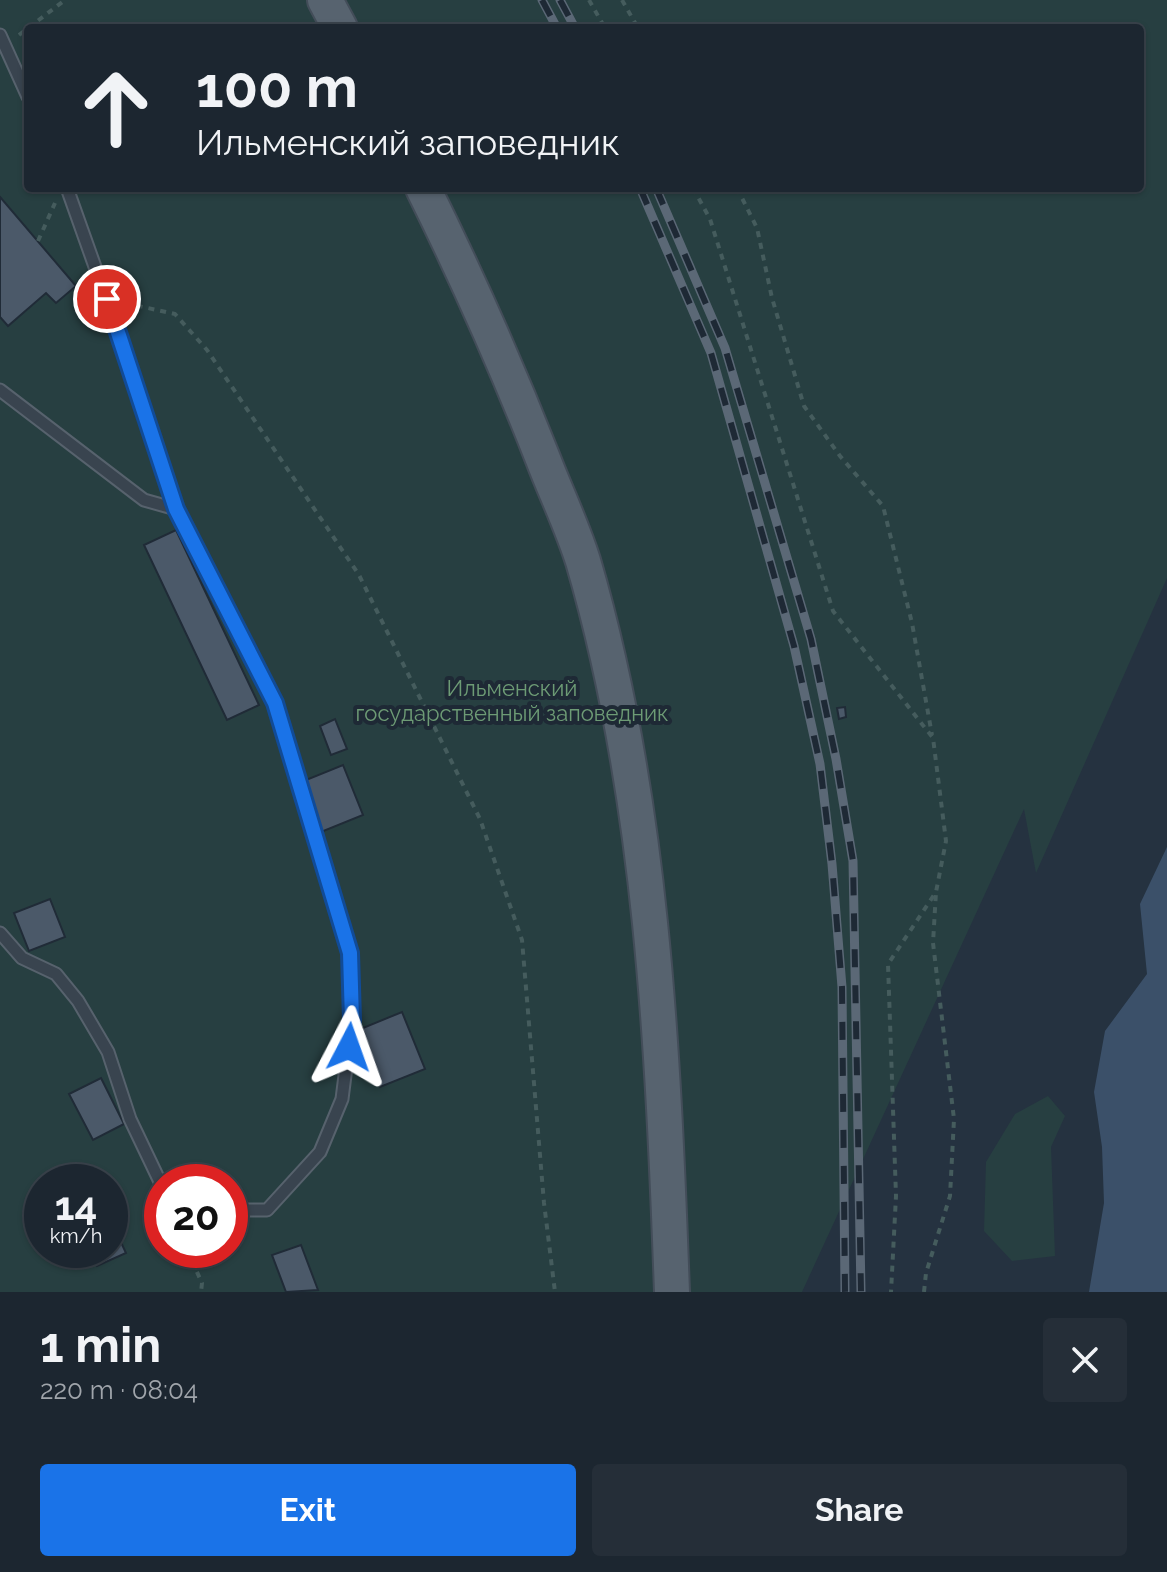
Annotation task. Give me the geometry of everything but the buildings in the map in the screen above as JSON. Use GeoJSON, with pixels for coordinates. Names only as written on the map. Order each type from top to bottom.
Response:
{"type":"FeatureCollection","features":[{"type":"Feature","properties":{"kind":"main road"},"geometry":{"type":"LineString","coordinates":[[325,0],[338,24]]}},
{"type":"Feature","properties":{"kind":"main road"},"geometry":{"type":"LineString","coordinates":[[425,192],[468,278],[582,558],[616,687],[648,898],[666,1127],[672,1292]]}},
{"type":"Feature","properties":{"kind":"lane"},"geometry":{"type":"LineString","coordinates":[[2,40],[24,88]]}},
{"type":"Feature","properties":{"kind":"lane"},"geometry":{"type":"LineString","coordinates":[[68,192],[176,509],[275,703],[350,953],[352,1020],[342,1099],[320,1152],[267,1210],[248,1210]]}},
{"type":"Feature","properties":{"kind":"lane"},"geometry":{"type":"LineString","coordinates":[[0,390],[144,500],[176,509]]}},
{"type":"Feature","properties":{"kind":"lane"},"geometry":{"type":"LineString","coordinates":[[0,933],[22,958],[56,974],[78,1001],[108,1052],[130,1119],[151,1164]]}},
{"type":"Feature","properties":{"kind":"path"},"geometry":{"type":"LineString","coordinates":[[27,24],[65,0]]}},
{"type":"Feature","properties":{"kind":"path"},"geometry":{"type":"LineString","coordinates":[[589,0],[603,24]]}},
{"type":"Feature","properties":{"kind":"path"},"geometry":{"type":"LineString","coordinates":[[622,0],[636,24]]}},
{"type":"Feature","properties":{"kind":"path"},"geometry":{"type":"LineString","coordinates":[[2,40],[24,26]]}},
{"type":"Feature","properties":{"kind":"path"},"geometry":{"type":"LineString","coordinates":[[695,192],[710,219],[833,611],[933,738]]}},
{"type":"Feature","properties":{"kind":"path"},"geometry":{"type":"LineString","coordinates":[[739,192],[757,228],[772,298],[804,406],[840,456],[883,506],[912,623],[933,738],[946,841],[936,892],[933,943],[954,1119],[950,1196],[926,1273],[924,1292]]}},
{"type":"Feature","properties":{"kind":"path"},"geometry":{"type":"LineString","coordinates":[[38,241],[56,201]]}},
{"type":"Feature","properties":{"kind":"path"},"geometry":{"type":"LineString","coordinates":[[107,299],[175,314],[207,350],[359,575],[480,819],[522,940],[544,1203],[555,1292]]}},
{"type":"Feature","properties":{"kind":"path"},"geometry":{"type":"LineString","coordinates":[[891,1292],[896,1196],[888,964],[936,892]]}},
{"type":"Feature","properties":{"kind":"path"},"geometry":{"type":"LineString","coordinates":[[195,1268],[202,1283],[201,1292]]}},
{"type":"Feature","properties":{"kind":"green space","name":"Ильменский государственный заповедник"},"geometry":{"type":"Polygon","coordinates":[[[0,0],[1167,0],[1167,578],[1036,873],[1024,809],[802,1292],[0,1292],[0,0]]]}},
{"type":"Feature","properties":{"kind":"green space"},"geometry":{"type":"Polygon","coordinates":[[[1048,1096],[1065,1116],[1051,1147],[1055,1256],[1012,1261],[984,1231],[986,1162],[1015,1114],[1048,1096]]]}},
{"type":"Feature","properties":{"kind":"water"},"geometry":{"type":"Polygon","coordinates":[[[1167,847],[1167,1292],[1089,1292],[1104,1203],[1102,1147],[1094,1092],[1105,1031],[1147,974],[1140,904],[1167,847]]]}},
{"type":"Feature","properties":{"kind":"railway"},"geometry":{"type":"LineString","coordinates":[[542,0],[555,24]]}},
{"type":"Feature","properties":{"kind":"railway"},"geometry":{"type":"LineString","coordinates":[[560,0],[573,24]]}},
{"type":"Feature","properties":{"kind":"railway"},"geometry":{"type":"LineString","coordinates":[[642,192],[711,353],[794,646],[820,764],[842,987],[845,1292]]}},
{"type":"Feature","properties":{"kind":"railway"},"geometry":{"type":"LineString","coordinates":[[658,192],[725,348],[811,639],[836,759],[853,861],[861,1292]]}},
{"type":"Feature","properties":{"kind":"route"},"geometry":{"type":"LineString","coordinates":[[107,299],[176,509],[275,703],[350,953],[352,1020],[349,1047]]}}]}
